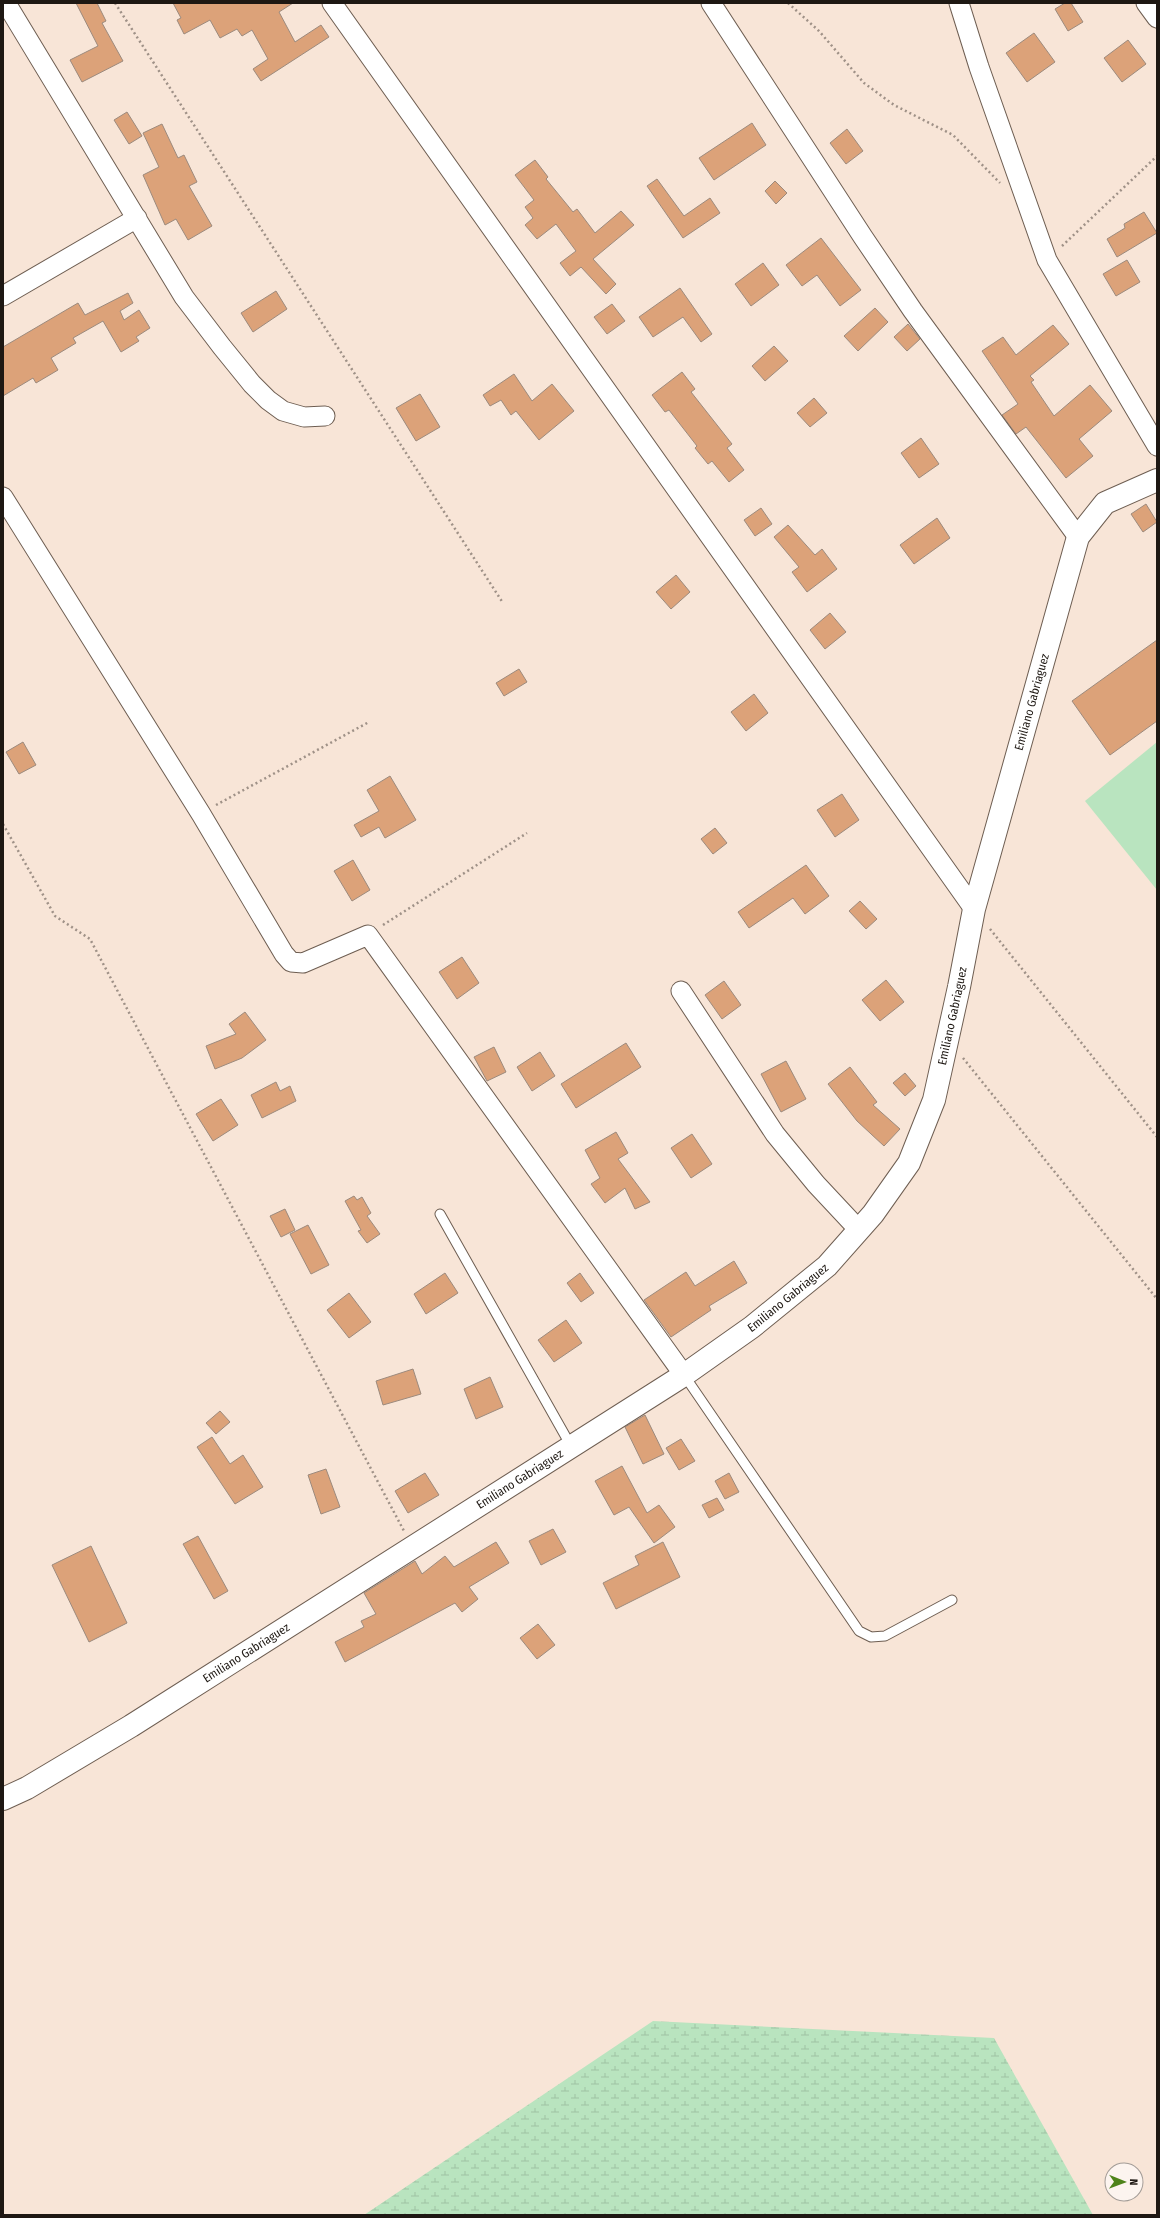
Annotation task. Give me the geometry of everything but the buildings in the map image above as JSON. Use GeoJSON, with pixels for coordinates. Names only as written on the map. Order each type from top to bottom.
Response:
{"type":"FeatureCollection","features":[{"type":"Feature","properties":{"kind":"main road","name":"Emiliano Gabriaguez"},"geometry":{"type":"LineString","coordinates":[[3,1799],[27,1788],[130,1726],[684,1375],[752,1327],[827,1266],[873,1214],[909,1163],[934,1100],[959,987],[974,909],[1078,537],[1105,503],[1157,480]]}},
{"type":"Feature","properties":{"kind":"street"},"geometry":{"type":"LineString","coordinates":[[6,3],[138,218],[184,297],[252,384],[268,400],[283,411],[304,417],[325,416]]}},
{"type":"Feature","properties":{"kind":"street"},"geometry":{"type":"LineString","coordinates":[[332,3],[974,909]]}},
{"type":"Feature","properties":{"kind":"street"},"geometry":{"type":"LineString","coordinates":[[711,3],[909,305],[1078,537]]}},
{"type":"Feature","properties":{"kind":"street"},"geometry":{"type":"LineString","coordinates":[[959,3],[979,67],[1028,202],[1047,260],[1157,446]]}},
{"type":"Feature","properties":{"kind":"street"},"geometry":{"type":"LineString","coordinates":[[1146,3],[1157,18]]}},
{"type":"Feature","properties":{"kind":"street"},"geometry":{"type":"LineString","coordinates":[[3,296],[138,218]]}},
{"type":"Feature","properties":{"kind":"street"},"geometry":{"type":"LineString","coordinates":[[3,497],[201,814],[284,954],[291,962],[303,963],[368,935],[684,1375]]}},
{"type":"Feature","properties":{"kind":"street"},"geometry":{"type":"LineString","coordinates":[[681,992],[775,1134],[816,1184],[859,1230]]}},
{"type":"Feature","properties":{"kind":"lane"},"geometry":{"type":"LineString","coordinates":[[440,1214],[571,1447]]}},
{"type":"Feature","properties":{"kind":"lane"},"geometry":{"type":"LineString","coordinates":[[684,1375],[859,1631],[871,1637],[885,1636],[952,1600]]}},
{"type":"Feature","properties":{"kind":"path"},"geometry":{"type":"LineString","coordinates":[[115,3],[503,603]]}},
{"type":"Feature","properties":{"kind":"path"},"geometry":{"type":"LineString","coordinates":[[788,3],[819,31],[864,83],[894,105],[953,135],[991,176],[1010,192],[1028,202]]}},
{"type":"Feature","properties":{"kind":"path"},"geometry":{"type":"LineString","coordinates":[[1047,260],[1157,156]]}},
{"type":"Feature","properties":{"kind":"path"},"geometry":{"type":"LineString","coordinates":[[201,814],[369,722]]}},
{"type":"Feature","properties":{"kind":"path"},"geometry":{"type":"LineString","coordinates":[[3,824],[55,916],[90,939],[412,1547]]}},
{"type":"Feature","properties":{"kind":"path"},"geometry":{"type":"LineString","coordinates":[[368,935],[527,833]]}},
{"type":"Feature","properties":{"kind":"path"},"geometry":{"type":"LineString","coordinates":[[974,909],[1157,1137]]}},
{"type":"Feature","properties":{"kind":"path"},"geometry":{"type":"LineString","coordinates":[[947,1038],[1157,1299]]}},
{"type":"Feature","properties":{"kind":"green space"},"geometry":{"type":"Polygon","coordinates":[[[1157,742],[1157,890],[1085,801],[1157,742]]]}},
{"type":"Feature","properties":{"kind":"green space"},"geometry":{"type":"Polygon","coordinates":[[[653,2021],[994,2038],[1093,2215],[364,2215],[653,2021]]]}}]}
